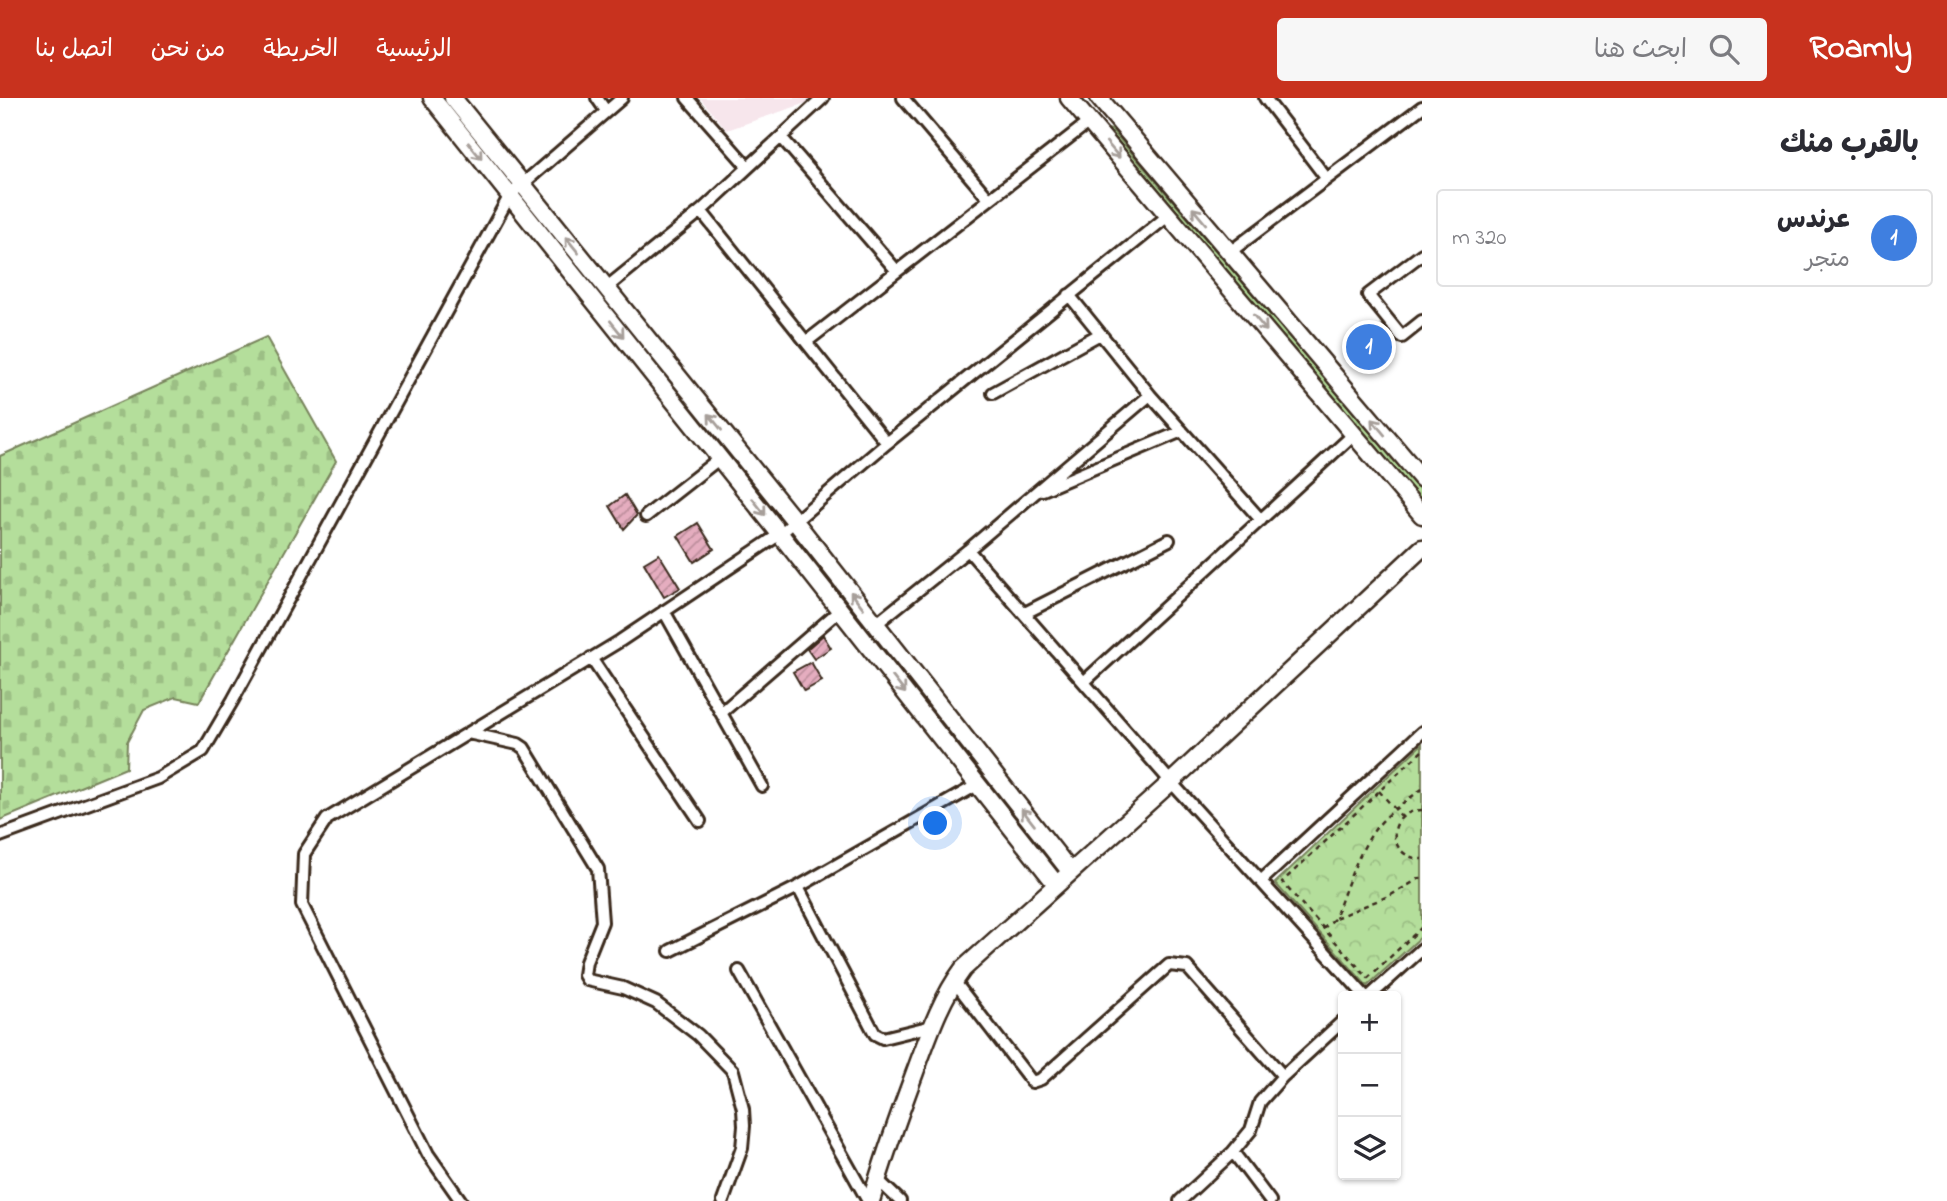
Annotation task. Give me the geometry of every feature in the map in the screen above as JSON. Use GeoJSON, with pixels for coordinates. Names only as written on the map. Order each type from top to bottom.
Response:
{"type":"FeatureCollection","features":[{"type":"Feature","properties":{"kind":"street"},"geometry":{"type":"LineString","coordinates":[[432,98],[606,288],[794,520],[1070,871]]}},
{"type":"Feature","properties":{"kind":"street"},"geometry":{"type":"LineString","coordinates":[[453,98],[516,190],[720,458],[1056,884]]}},
{"type":"Feature","properties":{"kind":"street"},"geometry":{"type":"LineString","coordinates":[[597,98],[606,111]]}},
{"type":"Feature","properties":{"kind":"street"},"geometry":{"type":"LineString","coordinates":[[0,835],[158,778],[202,751],[233,700],[516,190],[622,98]]}},
{"type":"Feature","properties":{"kind":"street"},"geometry":{"type":"LineString","coordinates":[[687,98],[748,167]]}},
{"type":"Feature","properties":{"kind":"street"},"geometry":{"type":"LineString","coordinates":[[606,288],[701,211],[823,98]]}},
{"type":"Feature","properties":{"kind":"street"},"geometry":{"type":"LineString","coordinates":[[903,98],[989,199]]}},
{"type":"Feature","properties":{"kind":"street"},"geometry":{"type":"LineString","coordinates":[[1069,98],[1422,515]]}},
{"type":"Feature","properties":{"kind":"street"},"geometry":{"type":"LineString","coordinates":[[1099,98],[1422,479]]}},
{"type":"Feature","properties":{"kind":"street"},"geometry":{"type":"LineString","coordinates":[[1265,98],[1327,179]]}},
{"type":"Feature","properties":{"kind":"street"},"geometry":{"type":"LineString","coordinates":[[1230,252],[1422,107]]}},
{"type":"Feature","properties":{"kind":"street"},"geometry":{"type":"LineString","coordinates":[[806,342],[989,199],[1093,125],[1113,114]]}},
{"type":"Feature","properties":{"kind":"street"},"geometry":{"type":"LineString","coordinates":[[781,137],[897,271]]}},
{"type":"Feature","properties":{"kind":"street"},"geometry":{"type":"LineString","coordinates":[[701,211],[887,443]]}},
{"type":"Feature","properties":{"kind":"street"},"geometry":{"type":"LineString","coordinates":[[461,1201],[429,1154],[302,905],[304,854],[327,819],[591,658],[780,534],[887,443],[1169,215]]}},
{"type":"Feature","properties":{"kind":"street"},"geometry":{"type":"LineString","coordinates":[[1422,254],[1368,295],[1402,337],[1422,321]]}},
{"type":"Feature","properties":{"kind":"street"},"geometry":{"type":"LineString","coordinates":[[1069,296],[1150,395],[1261,520]]}},
{"type":"Feature","properties":{"kind":"street"},"geometry":{"type":"LineString","coordinates":[[993,393],[1100,334]]}},
{"type":"Feature","properties":{"kind":"street"},"geometry":{"type":"LineString","coordinates":[[876,624],[968,550],[1150,395]]}},
{"type":"Feature","properties":{"kind":"street"},"geometry":{"type":"LineString","coordinates":[[1032,495],[1182,431]]}},
{"type":"Feature","properties":{"kind":"street"},"geometry":{"type":"LineString","coordinates":[[1085,681],[1354,434]]}},
{"type":"Feature","properties":{"kind":"street"},"geometry":{"type":"LineString","coordinates":[[646,516],[720,458]]}},
{"type":"Feature","properties":{"kind":"street"},"geometry":{"type":"LineString","coordinates":[[1025,613],[1169,540]]}},
{"type":"Feature","properties":{"kind":"street"},"geometry":{"type":"LineString","coordinates":[[870,1201],[885,1152],[932,1026],[954,981],[963,969],[1171,782],[1422,548]]}},
{"type":"Feature","properties":{"kind":"street"},"geometry":{"type":"LineString","coordinates":[[968,550],[1171,782],[1363,991]]}},
{"type":"Feature","properties":{"kind":"street"},"geometry":{"type":"LineString","coordinates":[[721,713],[840,610]]}},
{"type":"Feature","properties":{"kind":"street"},"geometry":{"type":"LineString","coordinates":[[664,611],[762,786]]}},
{"type":"Feature","properties":{"kind":"street"},"geometry":{"type":"LineString","coordinates":[[591,658],[700,821]]}},
{"type":"Feature","properties":{"kind":"street"},"geometry":{"type":"LineString","coordinates":[[1262,880],[1422,732]]}},
{"type":"Feature","properties":{"kind":"street"},"geometry":{"type":"LineString","coordinates":[[468,733],[518,744],[524,748],[598,869],[602,922],[586,962],[584,975],[587,980],[623,988],[656,1003],[698,1035],[733,1071],[743,1109],[744,1126],[742,1148],[723,1201]]}},
{"type":"Feature","properties":{"kind":"street"},"geometry":{"type":"LineString","coordinates":[[670,951],[798,887],[978,785]]}},
{"type":"Feature","properties":{"kind":"street"},"geometry":{"type":"LineString","coordinates":[[798,887],[875,1034],[883,1038],[932,1026]]}},
{"type":"Feature","properties":{"kind":"street"},"geometry":{"type":"LineString","coordinates":[[1374,991],[1422,949]]}},
{"type":"Feature","properties":{"kind":"street"},"geometry":{"type":"LineString","coordinates":[[954,981],[1031,1082],[1041,1079],[1169,965],[1179,964],[1187,967],[1283,1076]]}},
{"type":"Feature","properties":{"kind":"street"},"geometry":{"type":"LineString","coordinates":[[739,971],[870,1201]]}},
{"type":"Feature","properties":{"kind":"street"},"geometry":{"type":"LineString","coordinates":[[1180,1201],[1233,1152],[1251,1130],[1261,1102],[1283,1076],[1338,1026]]}},
{"type":"Feature","properties":{"kind":"street"},"geometry":{"type":"LineString","coordinates":[[1233,1152],[1270,1201]]}},
{"type":"Feature","properties":{"kind":"street"},"geometry":{"type":"LineString","coordinates":[[877,1179],[900,1201]]}},
{"type":"Feature","properties":{"kind":"path"},"geometry":{"type":"LineString","coordinates":[[1422,751],[1282,882],[1368,978],[1422,928]]}},
{"type":"Feature","properties":{"kind":"path"},"geometry":{"type":"LineString","coordinates":[[1335,918],[1376,828],[1395,809],[1422,789]]}},
{"type":"Feature","properties":{"kind":"path"},"geometry":{"type":"LineString","coordinates":[[1379,790],[1402,817]]}},
{"type":"Feature","properties":{"kind":"path"},"geometry":{"type":"LineString","coordinates":[[1422,810],[1412,811],[1402,817],[1395,828],[1397,845],[1408,856],[1422,859]]}},
{"type":"Feature","properties":{"kind":"path"},"geometry":{"type":"LineString","coordinates":[[1323,929],[1335,918],[1391,895],[1422,877]]}},
{"type":"Feature","properties":{"kind":"shaded area"},"geometry":{"type":"Polygon","coordinates":[[[700,98],[811,98],[806,103],[727,130],[700,98]]]}},
{"type":"Feature","properties":{"kind":"green space"},"geometry":{"type":"Polygon","coordinates":[[[1107,129],[1112,130],[1422,491],[1422,504],[1108,134],[1107,129]]]}},
{"type":"Feature","properties":{"kind":"green space"},"geometry":{"type":"Polygon","coordinates":[[[266,337],[336,461],[199,702],[176,697],[144,710],[127,742],[126,768],[0,820],[0,456],[266,337]]]}},
{"type":"Feature","properties":{"kind":"green space"},"geometry":{"type":"Polygon","coordinates":[[[1422,744],[1422,936],[1367,986],[1275,883],[1422,744]]]}},
{"type":"Feature","properties":{"kind":"building"},"geometry":{"type":"Polygon","coordinates":[[[625,495],[637,515],[624,529],[610,506],[625,495]]]}},
{"type":"Feature","properties":{"kind":"building"},"geometry":{"type":"Polygon","coordinates":[[[698,523],[714,549],[694,562],[678,536],[698,523]]]}},
{"type":"Feature","properties":{"kind":"building"},"geometry":{"type":"Polygon","coordinates":[[[659,554],[680,588],[664,597],[644,563],[659,554]]]}},
{"type":"Feature","properties":{"kind":"building"},"geometry":{"type":"Polygon","coordinates":[[[823,635],[831,648],[814,659],[807,649],[823,635]]]}},
{"type":"Feature","properties":{"kind":"building"},"geometry":{"type":"Polygon","coordinates":[[[811,662],[822,681],[804,691],[793,672],[811,662]]]}},
{"type":"Feature","properties":{"kind":"place","name":"عرندس"},"geometry":{"type":"Point","coordinates":[1369,347]}}]}
